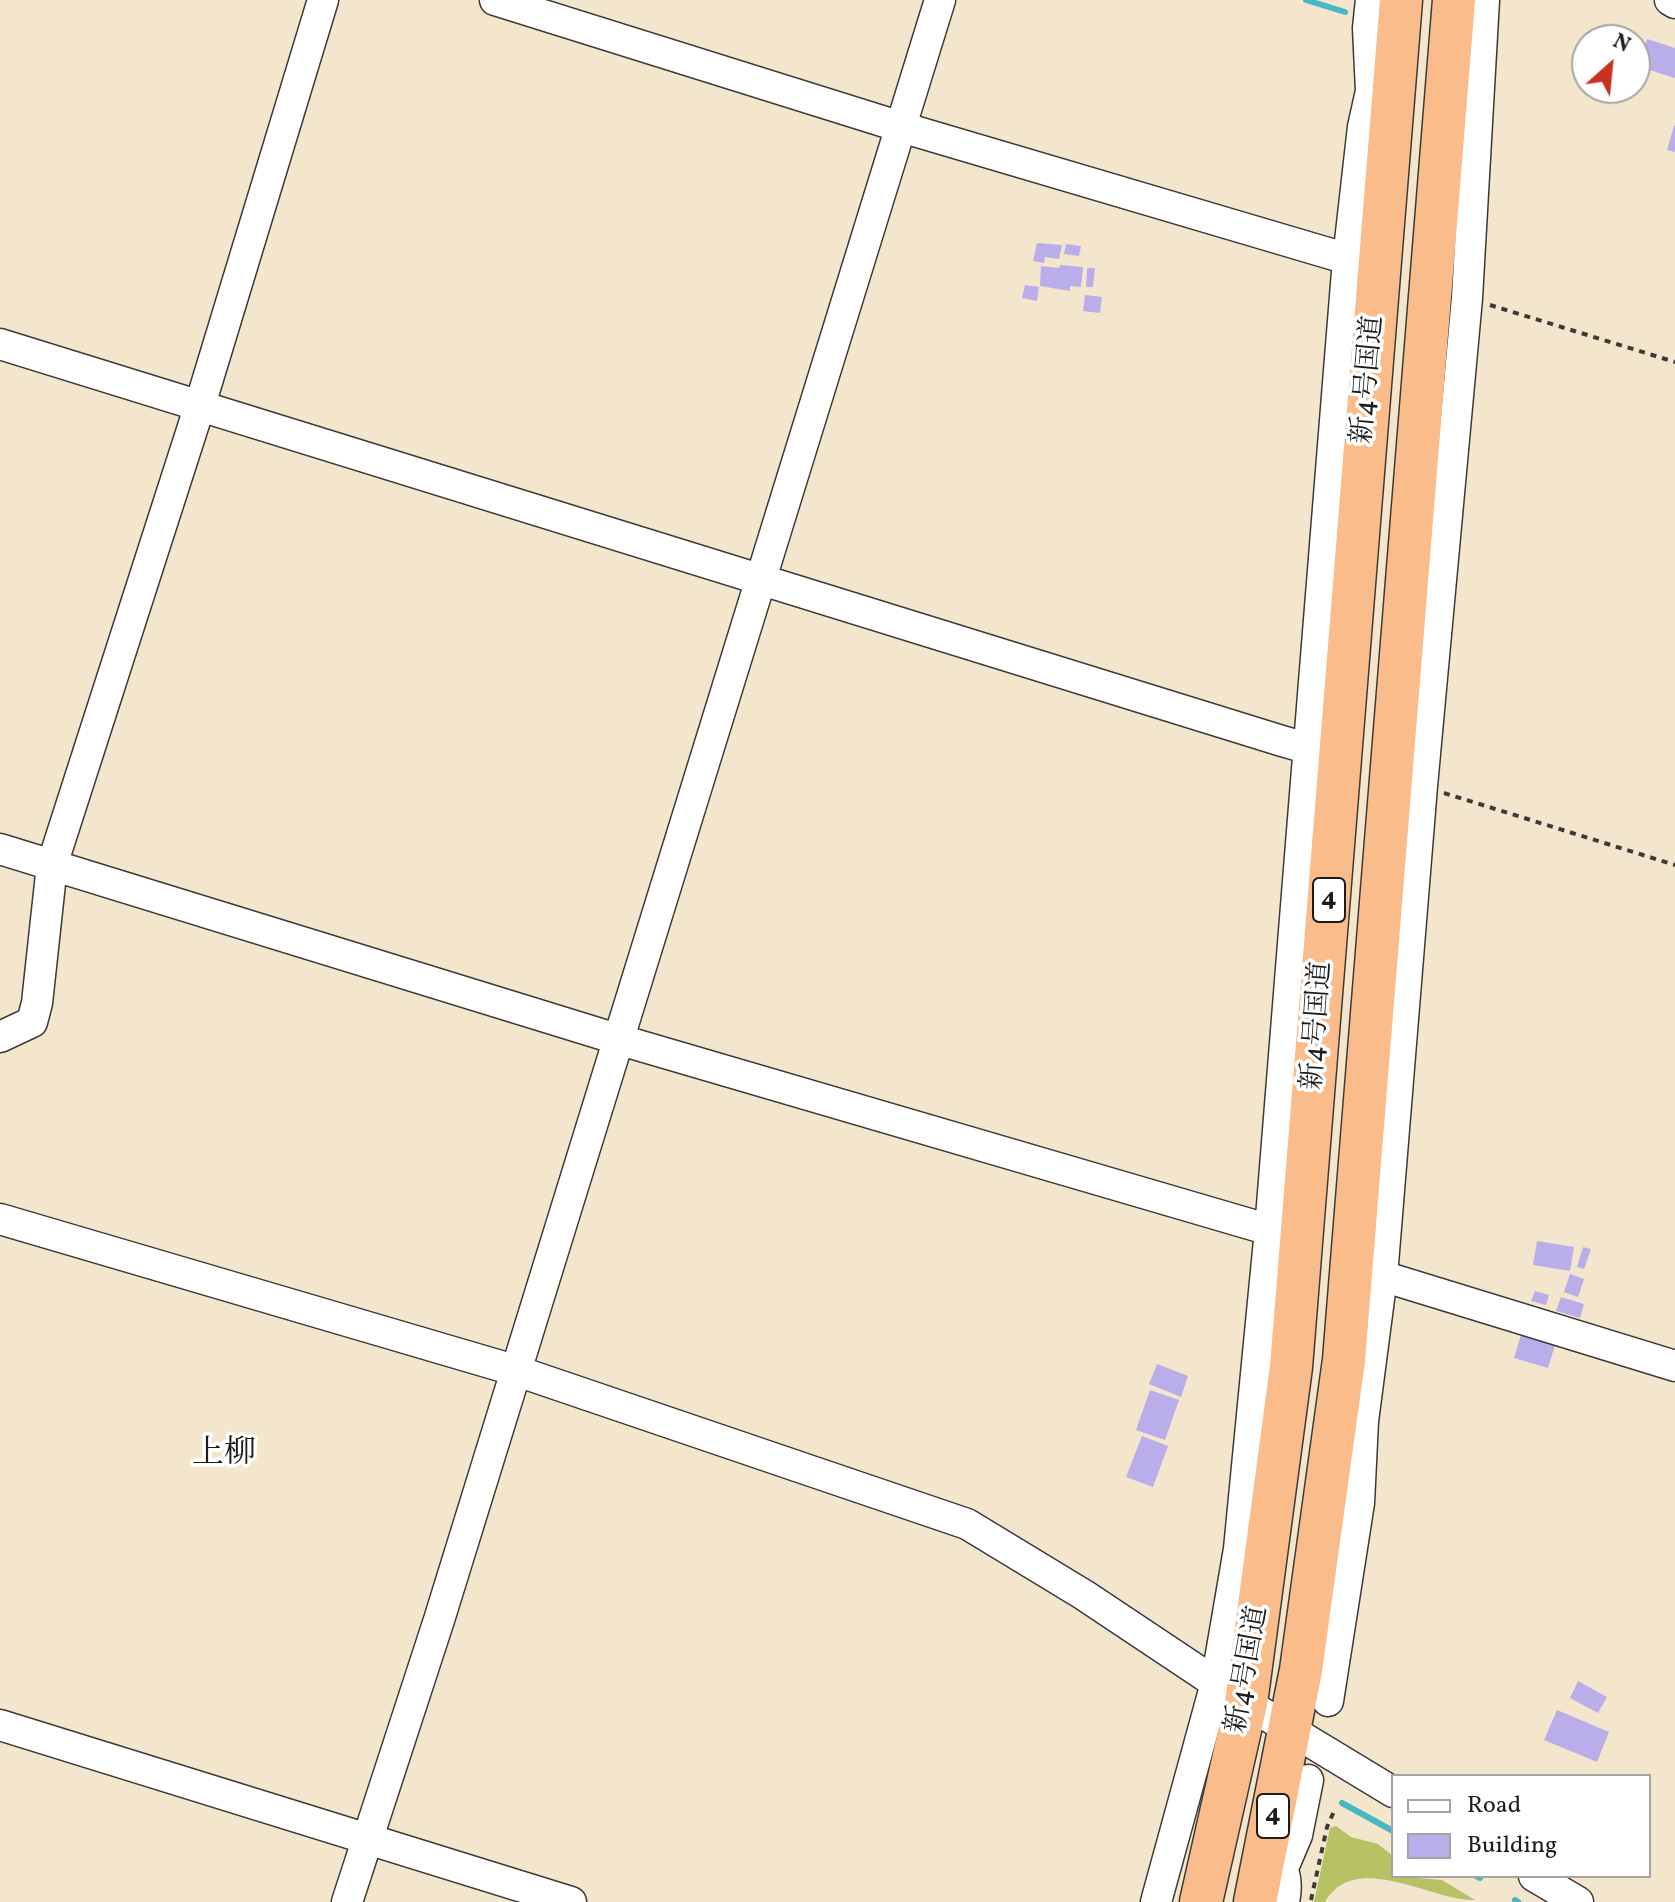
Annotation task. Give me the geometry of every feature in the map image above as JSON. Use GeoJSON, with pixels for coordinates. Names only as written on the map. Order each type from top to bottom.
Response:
{"type":"FeatureCollection","features":[{"type":"Feature","properties":{"kind":"highway","name":"新4号国道"},"geometry":{"type":"LineString","coordinates":[[1201,1902],[1223,1802],[1231,1693],[1253,1558],[1291,1367],[1301,1261],[1325,750],[1382,93],[1401,0]]}},
{"type":"Feature","properties":{"kind":"highway","name":"新4号国道"},"geometry":{"type":"LineString","coordinates":[[1255,1902],[1274,1859],[1290,1730],[1315,1585],[1350,1420],[1353,1267],[1462,96],[1454,0]]}},
{"type":"Feature","properties":{"kind":"street"},"geometry":{"type":"LineString","coordinates":[[0,1037],[32,1022],[37,1003],[52,865],[200,405],[323,0]]}},
{"type":"Feature","properties":{"kind":"street"},"geometry":{"type":"LineString","coordinates":[[495,0],[901,127],[1348,259]]}},
{"type":"Feature","properties":{"kind":"street"},"geometry":{"type":"LineString","coordinates":[[347,1902],[940,0]]}},
{"type":"Feature","properties":{"kind":"street"},"geometry":{"type":"LineString","coordinates":[[1253,1558],[1270,1230],[1325,750],[1348,259],[1363,127],[1382,93],[1368,28],[1371,0]]}},
{"type":"Feature","properties":{"kind":"street"},"geometry":{"type":"LineString","coordinates":[[1328,1701],[1359,1503],[1350,1420],[1382,1276],[1422,786],[1467,298],[1462,96],[1484,0]]}},
{"type":"Feature","properties":{"kind":"street"},"geometry":{"type":"LineString","coordinates":[[1670,0],[1675,3]]}},
{"type":"Feature","properties":{"kind":"street"},"geometry":{"type":"LineString","coordinates":[[0,344],[760,580],[1325,750]]}},
{"type":"Feature","properties":{"kind":"street"},"geometry":{"type":"LineString","coordinates":[[0,849],[617,1039],[1270,1230]]}},
{"type":"Feature","properties":{"kind":"street"},"geometry":{"type":"LineString","coordinates":[[0,1219],[514,1370],[967,1524],[1084,1595],[1231,1693],[1391,1791]]}},
{"type":"Feature","properties":{"kind":"street"},"geometry":{"type":"LineString","coordinates":[[1382,1276],[1675,1366]]}},
{"type":"Feature","properties":{"kind":"street"},"geometry":{"type":"LineString","coordinates":[[1156,1902],[1231,1693]]}},
{"type":"Feature","properties":{"kind":"street"},"geometry":{"type":"LineString","coordinates":[[0,1725],[571,1902]]}},
{"type":"Feature","properties":{"kind":"street"},"geometry":{"type":"LineString","coordinates":[[1284,1902],[1286,1889],[1274,1859],[1297,1835],[1308,1780]]}},
{"type":"Feature","properties":{"kind":"street"},"geometry":{"type":"LineString","coordinates":[[1184,1902],[1202,1848],[1223,1802]]}},
{"type":"Feature","properties":{"kind":"street"},"geometry":{"type":"LineString","coordinates":[[1537,1878],[1578,1902]]}},
{"type":"Feature","properties":{"kind":"path"},"geometry":{"type":"LineString","coordinates":[[1467,298],[1675,362]]}},
{"type":"Feature","properties":{"kind":"path"},"geometry":{"type":"LineString","coordinates":[[1422,786],[1675,865]]}},
{"type":"Feature","properties":{"kind":"path"},"geometry":{"type":"LineString","coordinates":[[1311,1902],[1327,1827],[1335,1809]]}},
{"type":"Feature","properties":{"kind":"green space"},"geometry":{"type":"Polygon","coordinates":[[[1336,1826],[1351,1837],[1378,1844],[1391,1854],[1391,1878],[1442,1880],[1475,1900],[1375,1879],[1355,1880],[1339,1887],[1325,1902],[1314,1902],[1330,1828],[1336,1826]]]}},
{"type":"Feature","properties":{"kind":"building"},"geometry":{"type":"Polygon","coordinates":[[[1651,40],[1675,48],[1675,78],[1651,71],[1651,40]]]}},
{"type":"Feature","properties":{"kind":"building"},"geometry":{"type":"Polygon","coordinates":[[[1675,126],[1675,152],[1667,150],[1675,126]]]}},
{"type":"Feature","properties":{"kind":"building"},"geometry":{"type":"Polygon","coordinates":[[[1037,243],[1062,245],[1059,259],[1045,257],[1044,263],[1033,261],[1037,243]]]}},
{"type":"Feature","properties":{"kind":"building"},"geometry":{"type":"Polygon","coordinates":[[[1066,244],[1081,246],[1079,256],[1064,254],[1066,244]]]}},
{"type":"Feature","properties":{"kind":"building"},"geometry":{"type":"Polygon","coordinates":[[[1060,265],[1083,267],[1081,287],[1070,286],[1070,291],[1040,286],[1041,266],[1059,268],[1060,265]]]}},
{"type":"Feature","properties":{"kind":"building"},"geometry":{"type":"Polygon","coordinates":[[[1087,268],[1095,268],[1093,287],[1086,287],[1087,268]]]}},
{"type":"Feature","properties":{"kind":"building"},"geometry":{"type":"Polygon","coordinates":[[[1025,285],[1039,287],[1037,301],[1022,298],[1025,285]]]}},
{"type":"Feature","properties":{"kind":"building"},"geometry":{"type":"Polygon","coordinates":[[[1085,295],[1102,297],[1100,313],[1083,311],[1085,295]]]}},
{"type":"Feature","properties":{"kind":"building"},"geometry":{"type":"Polygon","coordinates":[[[1537,1241],[1574,1247],[1570,1271],[1533,1265],[1537,1241]]]}},
{"type":"Feature","properties":{"kind":"building"},"geometry":{"type":"Polygon","coordinates":[[[1583,1247],[1591,1249],[1584,1269],[1577,1267],[1583,1247]]]}},
{"type":"Feature","properties":{"kind":"building"},"geometry":{"type":"Polygon","coordinates":[[[1570,1274],[1584,1279],[1578,1297],[1564,1292],[1570,1274]]]}},
{"type":"Feature","properties":{"kind":"building"},"geometry":{"type":"Polygon","coordinates":[[[1535,1291],[1549,1295],[1546,1305],[1531,1301],[1535,1291]]]}},
{"type":"Feature","properties":{"kind":"building"},"geometry":{"type":"Polygon","coordinates":[[[1561,1297],[1584,1304],[1580,1318],[1556,1311],[1561,1297]]]}},
{"type":"Feature","properties":{"kind":"building"},"geometry":{"type":"Polygon","coordinates":[[[1521,1335],[1555,1345],[1548,1368],[1514,1358],[1521,1335]]]}},
{"type":"Feature","properties":{"kind":"building"},"geometry":{"type":"Polygon","coordinates":[[[1157,1364],[1188,1376],[1181,1397],[1149,1384],[1157,1364]]]}},
{"type":"Feature","properties":{"kind":"building"},"geometry":{"type":"Polygon","coordinates":[[[1150,1390],[1179,1400],[1165,1440],[1136,1430],[1150,1390]]]}},
{"type":"Feature","properties":{"kind":"building"},"geometry":{"type":"Polygon","coordinates":[[[1142,1436],[1168,1446],[1153,1487],[1126,1477],[1142,1436]]]}},
{"type":"Feature","properties":{"kind":"building"},"geometry":{"type":"Polygon","coordinates":[[[1578,1681],[1607,1697],[1598,1713],[1570,1698],[1578,1681]]]}},
{"type":"Feature","properties":{"kind":"building"},"geometry":{"type":"Polygon","coordinates":[[[1557,1710],[1609,1732],[1597,1762],[1544,1740],[1557,1710]]]}},
{"type":"Feature","properties":{"kind":"waterway"},"geometry":{"type":"LineString","coordinates":[[1306,0],[1345,12]]}},
{"type":"Feature","properties":{"kind":"waterway"},"geometry":{"type":"LineString","coordinates":[[1342,1803],[1391,1830]]}},
{"type":"Feature","properties":{"kind":"district","name":"上柳"},"geometry":{"type":"Point","coordinates":[224,1456]}}]}
